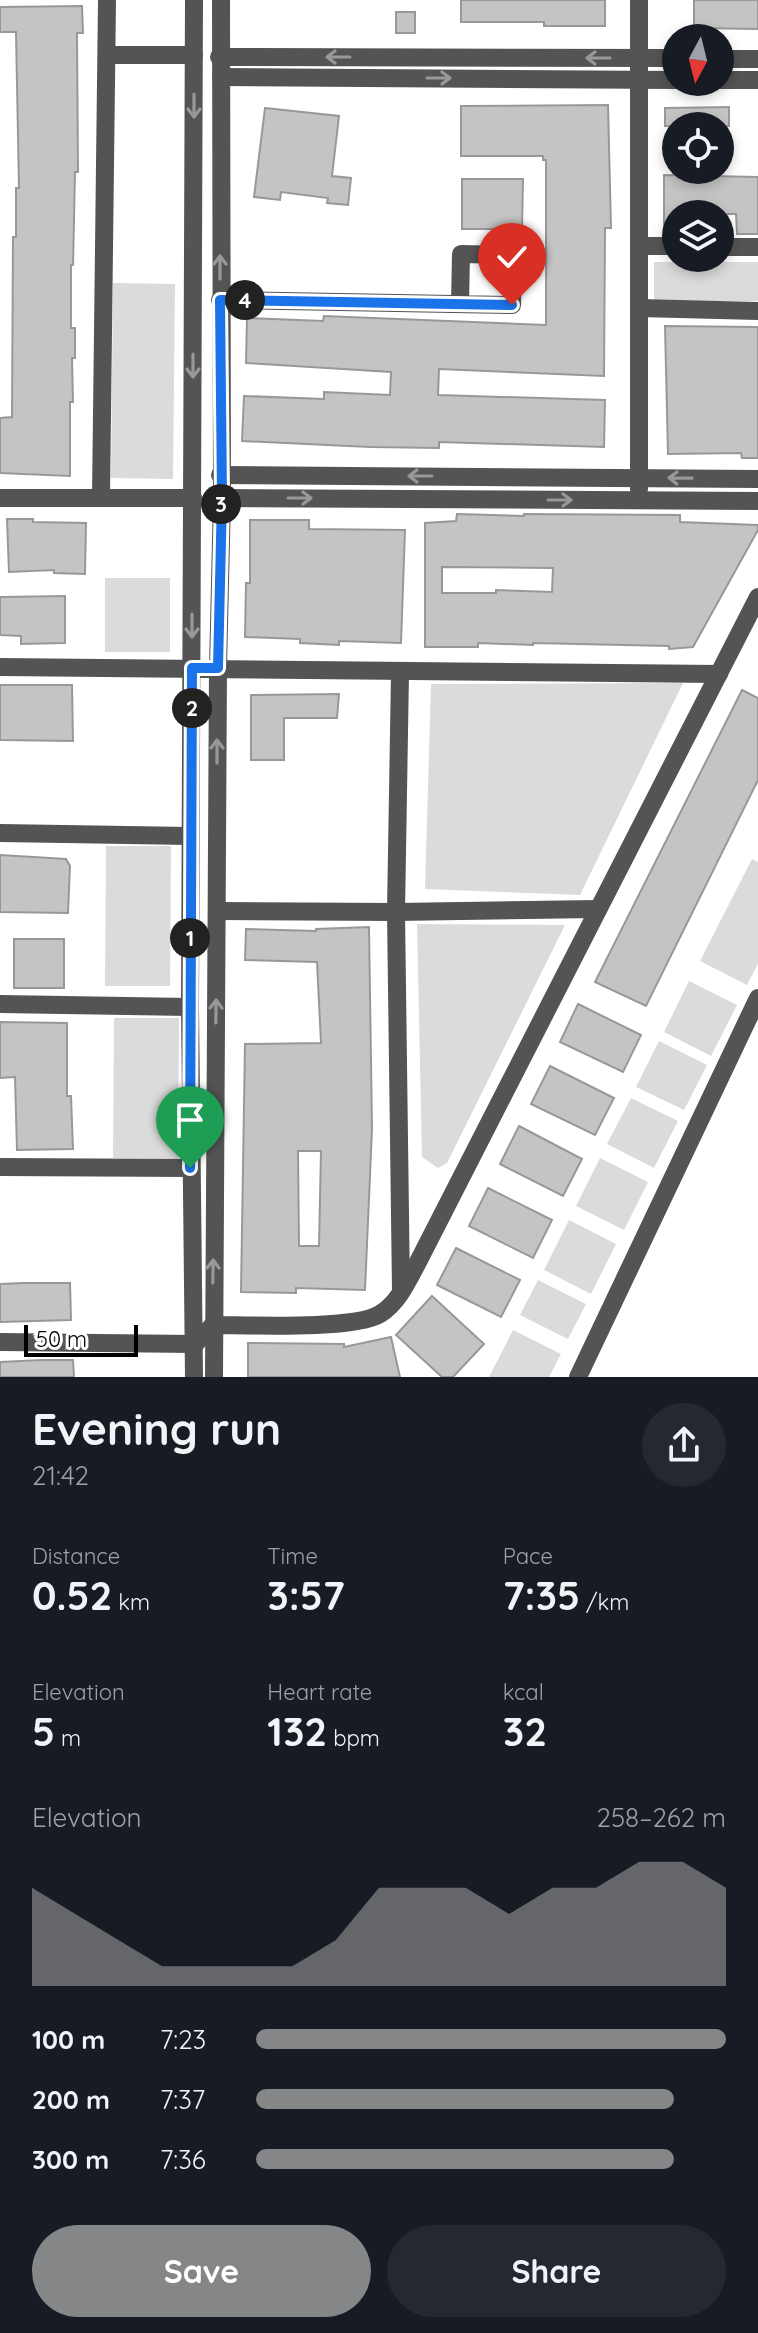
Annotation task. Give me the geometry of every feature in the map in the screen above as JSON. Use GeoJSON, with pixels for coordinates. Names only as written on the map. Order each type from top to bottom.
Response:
{"type":"FeatureCollection","features":[{"type":"Feature","properties":{"kind":"street"},"geometry":{"type":"LineString","coordinates":[[101,497],[107,0]]}},
{"type":"Feature","properties":{"kind":"street"},"geometry":{"type":"LineString","coordinates":[[194,0],[190,836],[190,1168],[194,1377]]}},
{"type":"Feature","properties":{"kind":"street"},"geometry":{"type":"LineString","coordinates":[[214,1377],[218,668],[222,498],[221,0]]}},
{"type":"Feature","properties":{"kind":"street"},"geometry":{"type":"LineString","coordinates":[[639,0],[639,500]]}},
{"type":"Feature","properties":{"kind":"street"},"geometry":{"type":"LineString","coordinates":[[107,55],[194,55]]}},
{"type":"Feature","properties":{"kind":"street"},"geometry":{"type":"LineString","coordinates":[[219,57],[662,58]]}},
{"type":"Feature","properties":{"kind":"street"},"geometry":{"type":"LineString","coordinates":[[734,59],[758,59]]}},
{"type":"Feature","properties":{"kind":"street"},"geometry":{"type":"LineString","coordinates":[[221,77],[662,80]]}},
{"type":"Feature","properties":{"kind":"street"},"geometry":{"type":"LineString","coordinates":[[734,80],[758,80]]}},
{"type":"Feature","properties":{"kind":"street"},"geometry":{"type":"LineString","coordinates":[[639,246],[662,246]]}},
{"type":"Feature","properties":{"kind":"street"},"geometry":{"type":"LineString","coordinates":[[734,247],[758,247]]}},
{"type":"Feature","properties":{"kind":"street"},"geometry":{"type":"LineString","coordinates":[[220,300],[460,304]]}},
{"type":"Feature","properties":{"kind":"street"},"geometry":{"type":"LineString","coordinates":[[639,308],[758,311]]}},
{"type":"Feature","properties":{"kind":"street"},"geometry":{"type":"LineString","coordinates":[[220,475],[758,479]]}},
{"type":"Feature","properties":{"kind":"street"},"geometry":{"type":"LineString","coordinates":[[0,498],[193,498]]}},
{"type":"Feature","properties":{"kind":"street"},"geometry":{"type":"LineString","coordinates":[[222,498],[758,501]]}},
{"type":"Feature","properties":{"kind":"street"},"geometry":{"type":"LineString","coordinates":[[0,1342],[195,1344],[213,1325],[349,1323],[380,1314],[401,1293],[758,597]]}},
{"type":"Feature","properties":{"kind":"street"},"geometry":{"type":"LineString","coordinates":[[0,667],[719,674]]}},
{"type":"Feature","properties":{"kind":"street"},"geometry":{"type":"LineString","coordinates":[[400,673],[396,912],[401,1293]]}},
{"type":"Feature","properties":{"kind":"street"},"geometry":{"type":"LineString","coordinates":[[0,833],[190,836]]}},
{"type":"Feature","properties":{"kind":"street"},"geometry":{"type":"LineString","coordinates":[[217,911],[598,909]]}},
{"type":"Feature","properties":{"kind":"street"},"geometry":{"type":"LineString","coordinates":[[578,1377],[758,998]]}},
{"type":"Feature","properties":{"kind":"street"},"geometry":{"type":"LineString","coordinates":[[0,1004],[190,1007]]}},
{"type":"Feature","properties":{"kind":"street"},"geometry":{"type":"LineString","coordinates":[[0,1167],[190,1168]]}},
{"type":"Feature","properties":{"kind":"shaded area"},"geometry":{"type":"Polygon","coordinates":[[[654,262],[662,262],[662,272],[734,272],[734,262],[758,262],[758,301],[654,301],[654,262]]]}},
{"type":"Feature","properties":{"kind":"shaded area"},"geometry":{"type":"Polygon","coordinates":[[[113,283],[175,284],[173,479],[111,478],[113,283]]]}},
{"type":"Feature","properties":{"kind":"shaded area"},"geometry":{"type":"Polygon","coordinates":[[[105,578],[170,578],[170,652],[105,652],[105,578]]]}},
{"type":"Feature","properties":{"kind":"shaded area"},"geometry":{"type":"Polygon","coordinates":[[[683,683],[580,895],[425,889],[431,684],[683,683]]]}},
{"type":"Feature","properties":{"kind":"shaded area"},"geometry":{"type":"Polygon","coordinates":[[[106,846],[171,846],[170,986],[105,986],[106,846]]]}},
{"type":"Feature","properties":{"kind":"shaded area"},"geometry":{"type":"Polygon","coordinates":[[[752,859],[758,862],[758,964],[747,985],[700,961],[752,859]]]}},
{"type":"Feature","properties":{"kind":"shaded area"},"geometry":{"type":"Polygon","coordinates":[[[417,924],[565,925],[447,1163],[438,1168],[422,1157],[417,924]]]}},
{"type":"Feature","properties":{"kind":"shaded area"},"geometry":{"type":"Polygon","coordinates":[[[689,981],[737,1005],[711,1056],[664,1032],[689,981]]]}},
{"type":"Feature","properties":{"kind":"shaded area"},"geometry":{"type":"Polygon","coordinates":[[[114,1018],[179,1018],[178,1159],[113,1158],[114,1018]]]}},
{"type":"Feature","properties":{"kind":"shaded area"},"geometry":{"type":"Polygon","coordinates":[[[659,1041],[707,1065],[684,1110],[636,1087],[659,1041]]]}},
{"type":"Feature","properties":{"kind":"shaded area"},"geometry":{"type":"Polygon","coordinates":[[[631,1098],[678,1121],[654,1168],[607,1144],[631,1098]]]}},
{"type":"Feature","properties":{"kind":"shaded area"},"geometry":{"type":"Polygon","coordinates":[[[600,1158],[648,1182],[624,1230],[576,1206],[600,1158]]]}},
{"type":"Feature","properties":{"kind":"shaded area"},"geometry":{"type":"Polygon","coordinates":[[[569,1220],[616,1244],[591,1294],[544,1270],[569,1220]]]}},
{"type":"Feature","properties":{"kind":"shaded area"},"geometry":{"type":"Polygon","coordinates":[[[538,1280],[586,1304],[568,1339],[520,1315],[538,1280]]]}},
{"type":"Feature","properties":{"kind":"shaded area"},"geometry":{"type":"Polygon","coordinates":[[[513,1330],[561,1354],[549,1377],[489,1377],[513,1330]]]}},
{"type":"Feature","properties":{"kind":"building"},"geometry":{"type":"Polygon","coordinates":[[[461,0],[605,0],[605,26],[461,22],[461,0]]]}},
{"type":"Feature","properties":{"kind":"building"},"geometry":{"type":"Polygon","coordinates":[[[694,0],[758,0],[758,29],[734,29],[734,24],[694,24],[694,0]]]}},
{"type":"Feature","properties":{"kind":"building"},"geometry":{"type":"Polygon","coordinates":[[[82,6],[83,33],[77,33],[78,172],[75,172],[71,265],[71,328],[75,328],[75,358],[72,358],[73,402],[70,402],[70,476],[0,473],[0,418],[12,417],[13,237],[16,237],[16,188],[19,188],[16,32],[0,32],[0,7],[82,6]]]}},
{"type":"Feature","properties":{"kind":"building"},"geometry":{"type":"Polygon","coordinates":[[[396,12],[415,12],[415,33],[396,33],[396,12]]]}},
{"type":"Feature","properties":{"kind":"building"},"geometry":{"type":"Polygon","coordinates":[[[608,105],[611,228],[605,228],[604,376],[439,369],[438,395],[605,400],[604,447],[439,442],[439,448],[370,447],[242,441],[244,396],[324,399],[324,392],[390,395],[391,372],[246,363],[247,318],[323,321],[324,316],[546,325],[546,160],[543,156],[461,156],[461,106],[608,105]]]}},
{"type":"Feature","properties":{"kind":"building"},"geometry":{"type":"Polygon","coordinates":[[[729,107],[729,112],[665,112],[665,108],[729,107]]]}},
{"type":"Feature","properties":{"kind":"building"},"geometry":{"type":"Polygon","coordinates":[[[265,108],[339,116],[332,176],[351,178],[348,205],[327,203],[328,198],[281,192],[280,200],[254,197],[265,108]]]}},
{"type":"Feature","properties":{"kind":"building"},"geometry":{"type":"Polygon","coordinates":[[[734,176],[758,177],[758,234],[737,234],[734,200],[664,200],[664,184],[734,184],[734,176]]]}},
{"type":"Feature","properties":{"kind":"building"},"geometry":{"type":"Polygon","coordinates":[[[462,179],[523,179],[522,229],[462,229],[462,179]]]}},
{"type":"Feature","properties":{"kind":"building"},"geometry":{"type":"Polygon","coordinates":[[[665,326],[758,327],[758,458],[742,458],[741,453],[668,454],[665,326]]]}},
{"type":"Feature","properties":{"kind":"building"},"geometry":{"type":"Polygon","coordinates":[[[457,514],[680,515],[680,522],[758,525],[758,530],[693,647],[669,649],[669,646],[478,643],[478,647],[425,647],[425,523],[456,521],[457,514]],[[442,567],[442,593],[496,593],[496,590],[552,592],[553,568],[442,567]]]}},
{"type":"Feature","properties":{"kind":"building"},"geometry":{"type":"Polygon","coordinates":[[[7,519],[86,523],[85,574],[54,573],[54,570],[9,572],[7,519]]]}},
{"type":"Feature","properties":{"kind":"building"},"geometry":{"type":"Polygon","coordinates":[[[250,520],[309,520],[309,529],[405,530],[401,643],[339,641],[339,645],[300,643],[300,639],[245,637],[246,583],[250,583],[250,520]]]}},
{"type":"Feature","properties":{"kind":"building"},"geometry":{"type":"Polygon","coordinates":[[[65,596],[65,643],[21,644],[21,636],[0,635],[0,597],[65,596]]]}},
{"type":"Feature","properties":{"kind":"building"},"geometry":{"type":"Polygon","coordinates":[[[0,685],[72,685],[73,741],[0,740],[0,685]]]}},
{"type":"Feature","properties":{"kind":"building"},"geometry":{"type":"Polygon","coordinates":[[[742,690],[758,698],[758,780],[646,1006],[595,982],[742,690]]]}},
{"type":"Feature","properties":{"kind":"building"},"geometry":{"type":"Polygon","coordinates":[[[339,694],[337,718],[284,718],[284,760],[251,760],[251,695],[339,694]]]}},
{"type":"Feature","properties":{"kind":"building"},"geometry":{"type":"Polygon","coordinates":[[[0,855],[66,859],[70,866],[68,913],[0,912],[0,855]]]}},
{"type":"Feature","properties":{"kind":"building"},"geometry":{"type":"Polygon","coordinates":[[[369,927],[372,1129],[365,1290],[296,1288],[296,1293],[241,1292],[245,1044],[321,1043],[317,962],[245,960],[246,929],[369,927]],[[298,1151],[299,1246],[319,1246],[321,1151],[298,1151]]]}},
{"type":"Feature","properties":{"kind":"building"},"geometry":{"type":"Polygon","coordinates":[[[14,939],[64,939],[64,988],[14,988],[14,939]]]}},
{"type":"Feature","properties":{"kind":"building"},"geometry":{"type":"Polygon","coordinates":[[[578,1004],[641,1035],[623,1072],[560,1042],[578,1004]]]}},
{"type":"Feature","properties":{"kind":"building"},"geometry":{"type":"Polygon","coordinates":[[[0,1022],[67,1023],[67,1096],[71,1096],[73,1149],[17,1150],[15,1077],[0,1078],[0,1022]]]}},
{"type":"Feature","properties":{"kind":"building"},"geometry":{"type":"Polygon","coordinates":[[[550,1066],[614,1098],[595,1135],[531,1104],[550,1066]]]}},
{"type":"Feature","properties":{"kind":"building"},"geometry":{"type":"Polygon","coordinates":[[[519,1126],[582,1159],[563,1196],[500,1164],[519,1126]]]}},
{"type":"Feature","properties":{"kind":"building"},"geometry":{"type":"Polygon","coordinates":[[[488,1188],[552,1220],[533,1258],[469,1226],[488,1188]]]}},
{"type":"Feature","properties":{"kind":"building"},"geometry":{"type":"Polygon","coordinates":[[[456,1248],[520,1280],[501,1317],[437,1285],[456,1248]]]}},
{"type":"Feature","properties":{"kind":"building"},"geometry":{"type":"Polygon","coordinates":[[[70,1283],[71,1320],[0,1322],[0,1284],[70,1283]]]}},
{"type":"Feature","properties":{"kind":"building"},"geometry":{"type":"Polygon","coordinates":[[[432,1296],[484,1344],[453,1377],[442,1377],[396,1335],[432,1296]]]}},
{"type":"Feature","properties":{"kind":"building"},"geometry":{"type":"Polygon","coordinates":[[[391,1337],[400,1377],[248,1377],[248,1343],[344,1344],[344,1347],[391,1337]]]}},
{"type":"Feature","properties":{"kind":"building"},"geometry":{"type":"Polygon","coordinates":[[[73,1360],[74,1377],[0,1377],[0,1362],[73,1360]]]}},
{"type":"Feature","properties":{"kind":"route"},"geometry":{"type":"LineString","coordinates":[[190,1168],[192,668],[218,668],[222,498],[220,300],[512,305]]}}]}
